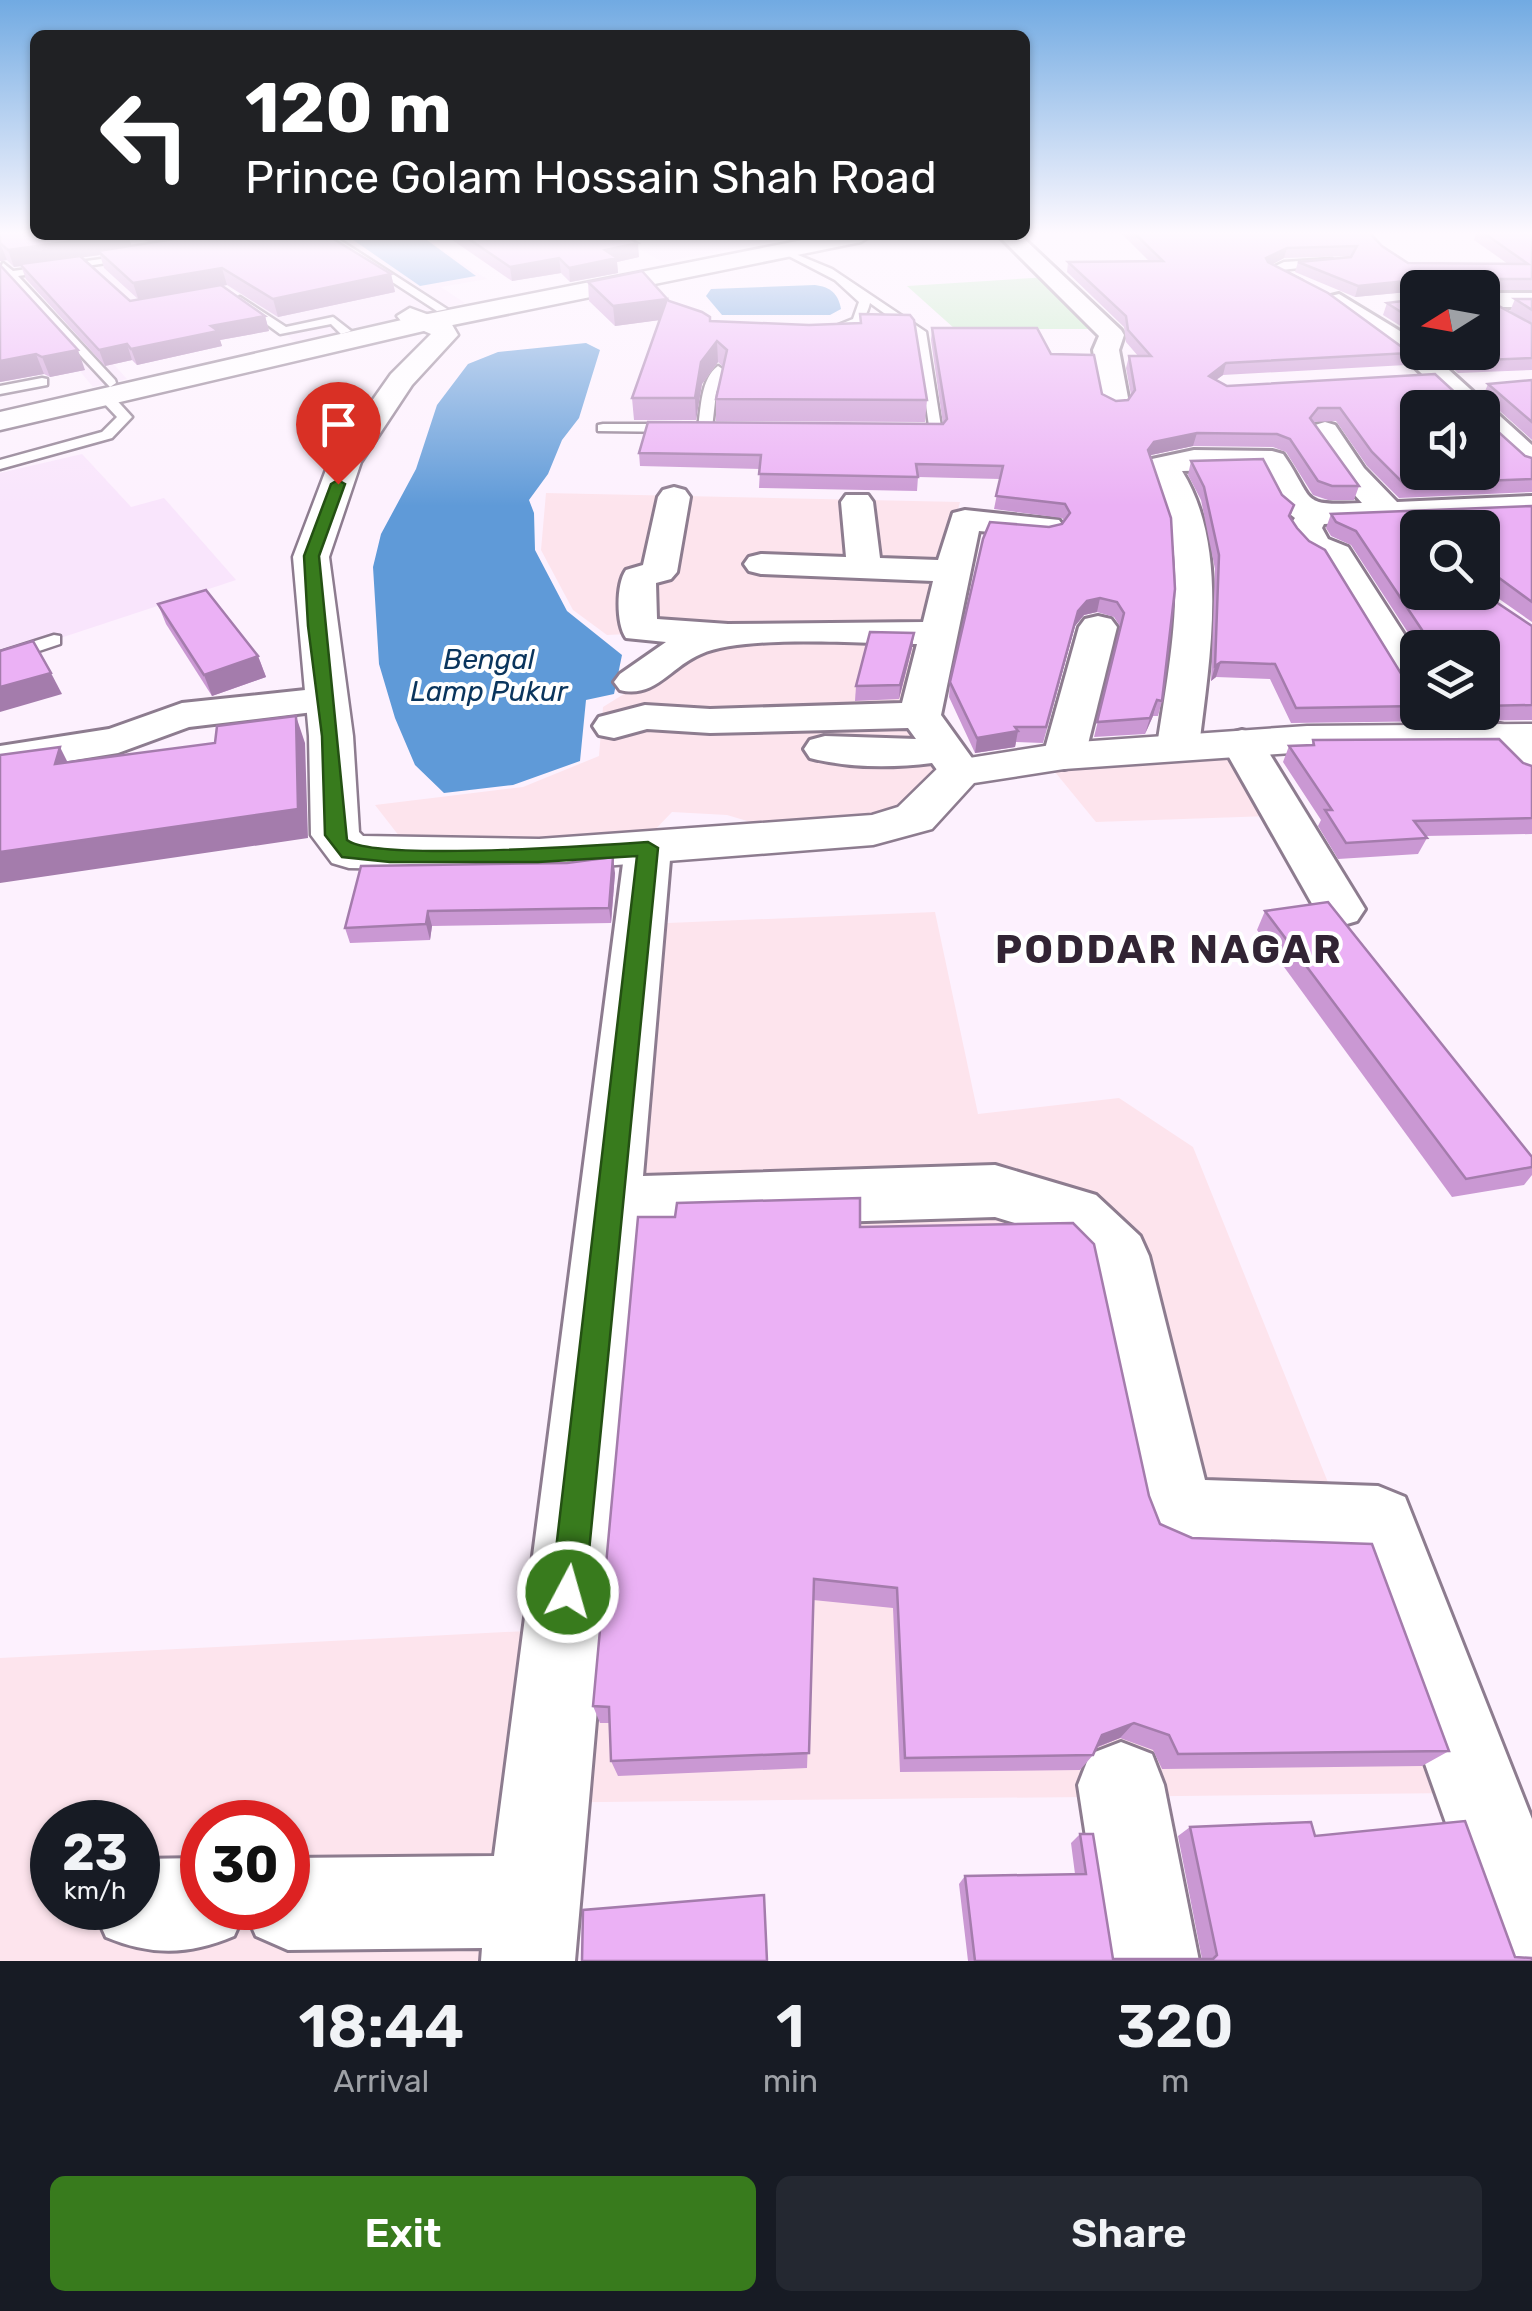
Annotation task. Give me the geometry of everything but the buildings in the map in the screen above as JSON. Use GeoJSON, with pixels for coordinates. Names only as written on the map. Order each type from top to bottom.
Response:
{"type":"FeatureCollection","features":[{"type":"Feature","properties":{"kind":"main road"},"geometry":{"type":"LineString","coordinates":[[0,421],[108,390],[389,323]]}},
{"type":"Feature","properties":{"kind":"main road"},"geometry":{"type":"LineString","coordinates":[[0,407],[108,390],[398,323]]}},
{"type":"Feature","properties":{"kind":"main road"},"geometry":{"type":"LineString","coordinates":[[435,323],[444,335],[401,380],[345,462],[311,556],[331,736],[335,835],[349,852],[538,856],[873,830],[915,818],[942,745],[1064,756],[1482,731]]}},
{"type":"Feature","properties":{"kind":"street"},"geometry":{"type":"LineString","coordinates":[[1100,323],[1112,334],[1106,350],[1114,403]]}},
{"type":"Feature","properties":{"kind":"street"},"geometry":{"type":"LineString","coordinates":[[1361,323],[1400,359]]}},
{"type":"Feature","properties":{"kind":"street"},"geometry":{"type":"LineString","coordinates":[[1378,355],[1400,363]]}},
{"type":"Feature","properties":{"kind":"street"},"geometry":{"type":"LineString","coordinates":[[1420,370],[1467,390]]}},
{"type":"Feature","properties":{"kind":"street"},"geometry":{"type":"LineString","coordinates":[[1500,428],[1526,449]]}},
{"type":"Feature","properties":{"kind":"street"},"geometry":{"type":"LineString","coordinates":[[1325,431],[1353,474],[1390,514]]}},
{"type":"Feature","properties":{"kind":"street"},"geometry":{"type":"LineString","coordinates":[[1178,747],[1192,642],[1190,564],[1183,504],[1163,465],[1194,459],[1272,460],[1296,507],[1312,515],[1532,506]]}},
{"type":"Feature","properties":{"kind":"street"},"geometry":{"type":"LineString","coordinates":[[674,496],[659,572],[638,577],[639,630],[938,633]]}},
{"type":"Feature","properties":{"kind":"street"},"geometry":{"type":"LineString","coordinates":[[857,502],[864,568]]}},
{"type":"Feature","properties":{"kind":"street"},"geometry":{"type":"LineString","coordinates":[[1312,515],[1305,528],[1315,546],[1336,554],[1400,659]]}},
{"type":"Feature","properties":{"kind":"street"},"geometry":{"type":"LineString","coordinates":[[942,745],[938,633],[965,520],[1046,528]]}},
{"type":"Feature","properties":{"kind":"street"},"geometry":{"type":"LineString","coordinates":[[761,564],[953,571]]}},
{"type":"Feature","properties":{"kind":"street"},"geometry":{"type":"LineString","coordinates":[[1064,756],[1098,627]]}},
{"type":"Feature","properties":{"kind":"street"},"geometry":{"type":"LineString","coordinates":[[634,682],[686,646],[739,633]]}},
{"type":"Feature","properties":{"kind":"street"},"geometry":{"type":"LineString","coordinates":[[0,759],[118,740],[182,715],[324,700]]}},
{"type":"Feature","properties":{"kind":"street"},"geometry":{"type":"LineString","coordinates":[[614,726],[645,718],[710,721],[942,745]]}},
{"type":"Feature","properties":{"kind":"street"},"geometry":{"type":"LineString","coordinates":[[1482,731],[1532,767]]}},
{"type":"Feature","properties":{"kind":"street"},"geometry":{"type":"LineString","coordinates":[[1242,743],[1340,909]]}},
{"type":"Feature","properties":{"kind":"street"},"geometry":{"type":"LineString","coordinates":[[825,749],[900,754],[942,745]]}},
{"type":"Feature","properties":{"kind":"street"},"geometry":{"type":"LineString","coordinates":[[310,1906],[531,1931],[648,848]]}},
{"type":"Feature","properties":{"kind":"street"},"geometry":{"type":"LineString","coordinates":[[610,1203],[995,1191],[1074,1214],[1116,1256],[1176,1517],[1378,1524],[1532,1937]]}},
{"type":"Feature","properties":{"kind":"street"},"geometry":{"type":"LineString","coordinates":[[1121,1785],[1152,1961]]}},
{"type":"Feature","properties":{"kind":"lane"},"geometry":{"type":"LineString","coordinates":[[0,465],[108,435],[125,417],[108,390],[52,323]]}},
{"type":"Feature","properties":{"kind":"lane"},"geometry":{"type":"LineString","coordinates":[[273,323],[284,330],[320,323]]}},
{"type":"Feature","properties":{"kind":"lane"},"geometry":{"type":"LineString","coordinates":[[336,323],[346,330]]}},
{"type":"Feature","properties":{"kind":"lane"},"geometry":{"type":"LineString","coordinates":[[819,337],[862,323]]}},
{"type":"Feature","properties":{"kind":"lane"},"geometry":{"type":"LineString","coordinates":[[898,430],[937,430],[922,335],[904,323]]}},
{"type":"Feature","properties":{"kind":"lane"},"geometry":{"type":"LineString","coordinates":[[888,328],[915,330]]}},
{"type":"Feature","properties":{"kind":"lane"},"geometry":{"type":"LineString","coordinates":[[705,428],[709,392],[718,370]]}},
{"type":"Feature","properties":{"kind":"lane"},"geometry":{"type":"LineString","coordinates":[[0,390],[42,382]]}},
{"type":"Feature","properties":{"kind":"lane"},"geometry":{"type":"LineString","coordinates":[[603,428],[724,428]]}},
{"type":"Feature","properties":{"kind":"lane"},"geometry":{"type":"LineString","coordinates":[[0,658],[54,640]]}},
{"type":"Feature","properties":{"kind":"shaded area"},"geometry":{"type":"Polygon","coordinates":[[[39,323],[76,323],[127,379],[93,387],[39,323]]]}},
{"type":"Feature","properties":{"kind":"shaded area"},"geometry":{"type":"Polygon","coordinates":[[[272,323],[380,323],[295,342],[272,323]]]}},
{"type":"Feature","properties":{"kind":"shaded area"},"geometry":{"type":"Polygon","coordinates":[[[82,454],[131,507],[164,498],[236,580],[0,658],[0,473],[82,454]]]}},
{"type":"Feature","properties":{"kind":"shaded area"},"geometry":{"type":"Polygon","coordinates":[[[546,493],[960,502],[926,629],[732,629],[607,635],[573,610],[541,550],[546,493]]]}},
{"type":"Feature","properties":{"kind":"shaded area"},"geometry":{"type":"Polygon","coordinates":[[[739,637],[930,638],[948,768],[907,810],[872,824],[771,828],[727,815],[672,812],[649,836],[410,850],[375,805],[523,787],[599,756],[603,707],[698,648],[739,637]]]}},
{"type":"Feature","properties":{"kind":"shaded area"},"geometry":{"type":"Polygon","coordinates":[[[1231,748],[1270,816],[1096,822],[1046,761],[1231,748]]]}},
{"type":"Feature","properties":{"kind":"shaded area"},"geometry":{"type":"Polygon","coordinates":[[[935,912],[978,1114],[1119,1098],[1193,1147],[1453,1793],[511,1803],[482,1961],[0,1961],[0,1658],[527,1631],[620,925],[935,912]]]}},
{"type":"Feature","properties":{"kind":"green space"},"geometry":{"type":"Polygon","coordinates":[[[948,323],[1094,323],[1101,329],[955,329],[948,323]]]}},
{"type":"Feature","properties":{"kind":"water","name":"Bengal Lamp Pukur"},"geometry":{"type":"Polygon","coordinates":[[[586,343],[600,350],[579,418],[562,440],[548,474],[529,500],[534,513],[535,550],[567,611],[622,655],[614,694],[586,700],[580,761],[513,785],[444,793],[415,765],[395,718],[379,664],[373,567],[381,534],[416,469],[437,405],[468,364],[498,352],[586,343]]]}},
{"type":"Feature","properties":{"kind":"district","name":"PODDAR NAGAR"},"geometry":{"type":"Point","coordinates":[1169,949]}},
{"type":"Feature","properties":{"kind":"route"},"geometry":{"type":"LineString","coordinates":[[338,484],[311,556],[331,736],[335,835],[339,843],[349,852],[390,856],[538,856],[648,848],[568,1592]]}}]}
